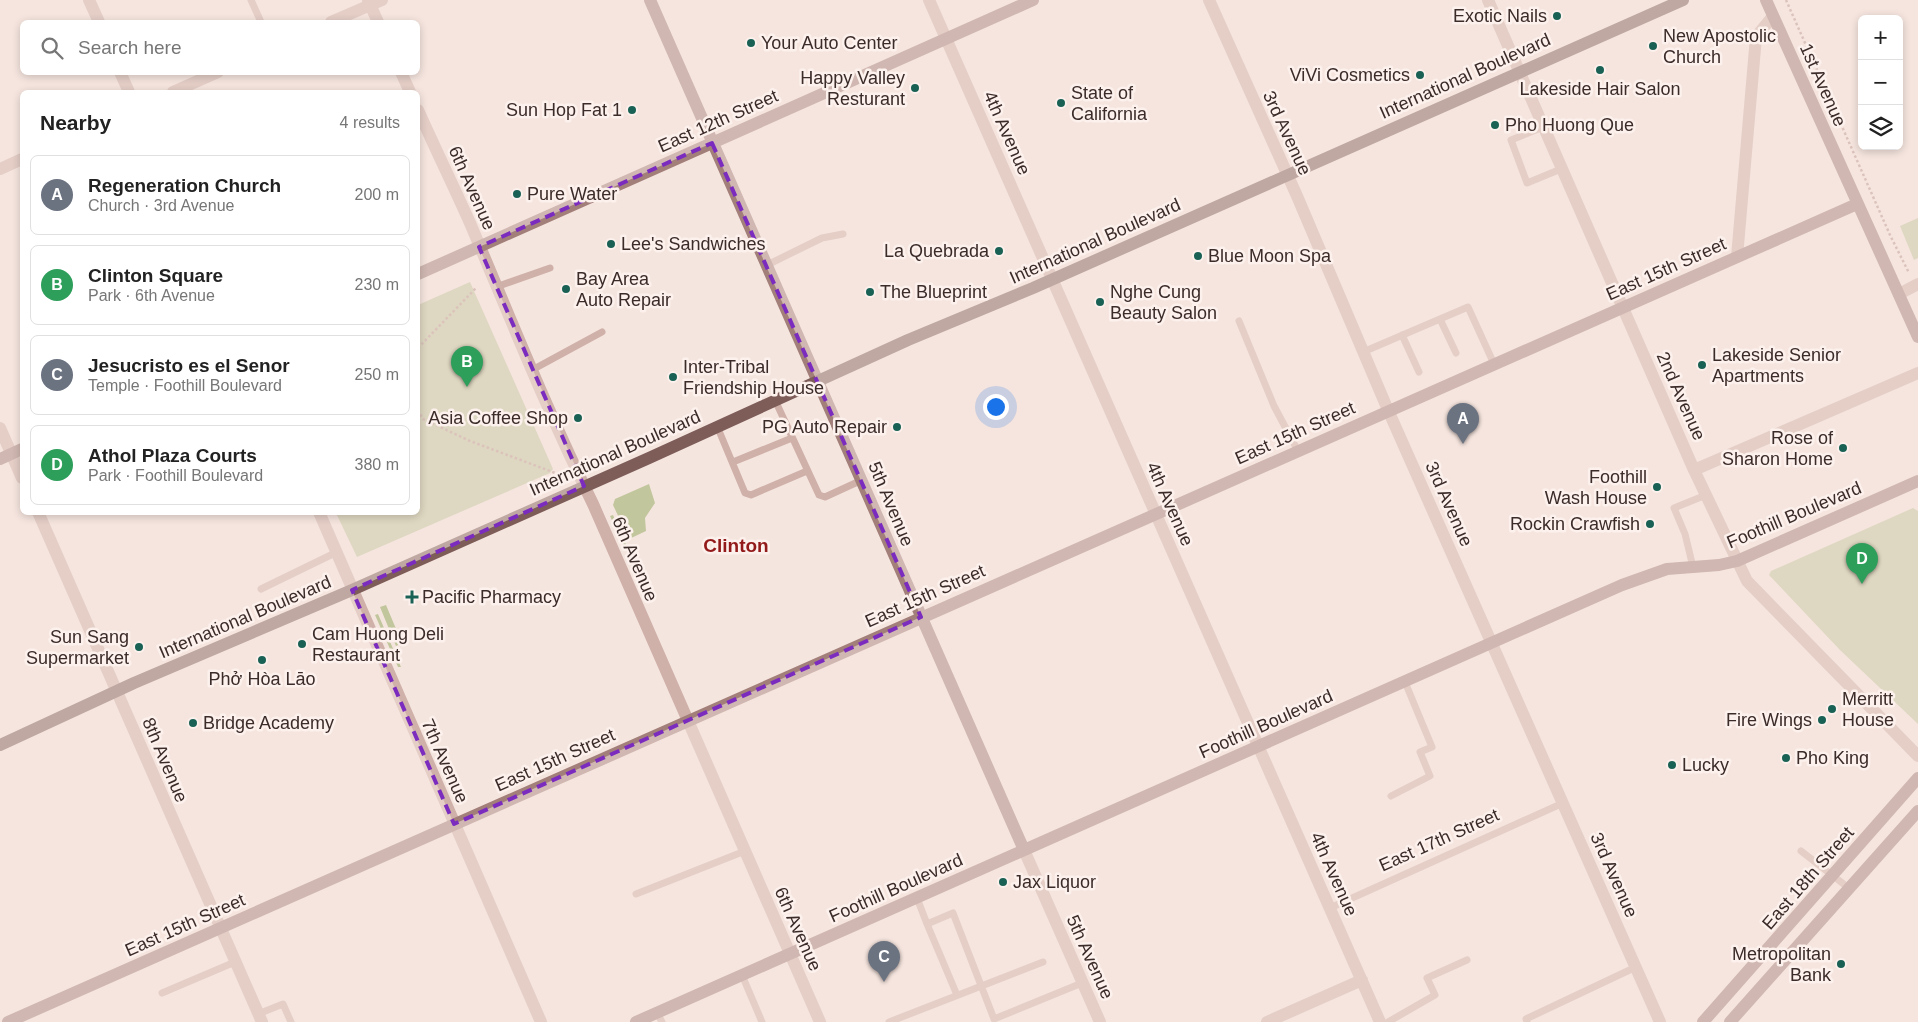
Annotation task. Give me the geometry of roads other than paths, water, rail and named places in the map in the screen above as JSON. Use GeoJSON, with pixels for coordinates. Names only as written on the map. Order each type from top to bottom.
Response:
{"type":"FeatureCollection","features":[{"type":"Feature","properties":{"kind":"main road","name":"5th Avenue"},"geometry":{"type":"LineString","coordinates":[[650,0],[1024,850]]}},
{"type":"Feature","properties":{"kind":"main road","name":"East 12th Street"},"geometry":{"type":"LineString","coordinates":[[420,273],[1033,0]]}},
{"type":"Feature","properties":{"kind":"main road","name":"International Boulevard"},"geometry":{"type":"LineString","coordinates":[[0,745],[116,691],[352,590],[818,380],[1052,279],[1286,174],[1684,0]]}},
{"type":"Feature","properties":{"kind":"main road","name":"1st Avenue"},"geometry":{"type":"LineString","coordinates":[[1766,0],[1918,337]]}},
{"type":"Feature","properties":{"kind":"main road","name":"East 15th Street"},"geometry":{"type":"LineString","coordinates":[[8,1022],[1857,204]]}},
{"type":"Feature","properties":{"kind":"main road","name":"Foothill Boulevard"},"geometry":{"type":"LineString","coordinates":[[636,1022],[659,1017],[742,975],[1643,576],[1667,569],[1719,565],[1737,560],[1918,481]]}},
{"type":"Feature","properties":{"kind":"main road","name":"East 18th Street"},"geometry":{"type":"LineString","coordinates":[[1702,1022],[1918,778]]}},
{"type":"Feature","properties":{"kind":"main road"},"geometry":{"type":"LineString","coordinates":[[1730,1022],[1918,811]]}},
{"type":"Feature","properties":{"kind":"street"},"geometry":{"type":"LineString","coordinates":[[89,0],[98,20]]}},
{"type":"Feature","properties":{"kind":"street","name":"4th Avenue"},"geometry":{"type":"LineString","coordinates":[[929,0],[1380,1022]]}},
{"type":"Feature","properties":{"kind":"street","name":"3rd Avenue"},"geometry":{"type":"LineString","coordinates":[[1209,0],[1362,352],[1660,1022]]}},
{"type":"Feature","properties":{"kind":"street","name":"2nd Avenue"},"geometry":{"type":"LineString","coordinates":[[1488,0],[1694,470],[1747,581],[1918,756]]}},
{"type":"Feature","properties":{"kind":"street"},"geometry":{"type":"LineString","coordinates":[[335,20],[373,2],[378,20]]}},
{"type":"Feature","properties":{"kind":"street"},"geometry":{"type":"LineString","coordinates":[[1737,257],[1756,37],[1773,16]]}},
{"type":"Feature","properties":{"kind":"street"},"geometry":{"type":"LineString","coordinates":[[121,75],[128,90]]}},
{"type":"Feature","properties":{"kind":"street"},"geometry":{"type":"LineString","coordinates":[[178,90],[211,75]]}},
{"type":"Feature","properties":{"kind":"street"},"geometry":{"type":"LineString","coordinates":[[402,75],[409,90]]}},
{"type":"Feature","properties":{"kind":"street","name":"6th Avenue"},"geometry":{"type":"LineString","coordinates":[[420,120],[479,247],[820,1022]]}},
{"type":"Feature","properties":{"kind":"street"},"geometry":{"type":"LineString","coordinates":[[0,169],[20,160]]}},
{"type":"Feature","properties":{"kind":"street"},"geometry":{"type":"LineString","coordinates":[[1899,294],[1917,285]]}},
{"type":"Feature","properties":{"kind":"street"},"geometry":{"type":"LineString","coordinates":[[1694,470],[1918,373]]}},
{"type":"Feature","properties":{"kind":"street"},"geometry":{"type":"LineString","coordinates":[[0,428],[20,474]]}},
{"type":"Feature","properties":{"kind":"street","name":"8th Avenue"},"geometry":{"type":"LineString","coordinates":[[39,515],[260,1018]]}},
{"type":"Feature","properties":{"kind":"street","name":"7th Avenue"},"geometry":{"type":"LineString","coordinates":[[320,515],[542,1022]]}},
{"type":"Feature","properties":{"kind":"street","name":"5th Avenue"},"geometry":{"type":"LineString","coordinates":[[1024,850],[1100,1022]]}},
{"type":"Feature","properties":{"kind":"street"},"geometry":{"type":"LineString","coordinates":[[1267,1022],[1362,980]]}},
{"type":"Feature","properties":{"kind":"lane"},"geometry":{"type":"LineString","coordinates":[[252,0],[260,20]]}},
{"type":"Feature","properties":{"kind":"lane"},"geometry":{"type":"LineString","coordinates":[[1543,127],[1510,140],[1527,183],[1561,169]]}},
{"type":"Feature","properties":{"kind":"lane"},"geometry":{"type":"LineString","coordinates":[[766,265],[822,238],[843,234]]}},
{"type":"Feature","properties":{"kind":"lane"},"geometry":{"type":"LineString","coordinates":[[496,288],[550,268]]}},
{"type":"Feature","properties":{"kind":"lane"},"geometry":{"type":"LineString","coordinates":[[1362,352],[1468,307],[1494,364]]}},
{"type":"Feature","properties":{"kind":"lane"},"geometry":{"type":"LineString","coordinates":[[1440,319],[1456,353]]}},
{"type":"Feature","properties":{"kind":"lane"},"geometry":{"type":"LineString","coordinates":[[1239,320],[1274,406],[1298,451]]}},
{"type":"Feature","properties":{"kind":"lane"},"geometry":{"type":"LineString","coordinates":[[532,370],[602,332]]}},
{"type":"Feature","properties":{"kind":"lane"},"geometry":{"type":"LineString","coordinates":[[1402,335],[1418,372]]}},
{"type":"Feature","properties":{"kind":"lane"},"geometry":{"type":"LineString","coordinates":[[775,400],[819,495],[825,497],[862,480]]}},
{"type":"Feature","properties":{"kind":"lane"},"geometry":{"type":"LineString","coordinates":[[717,426],[745,493],[750,495],[807,471]]}},
{"type":"Feature","properties":{"kind":"lane"},"geometry":{"type":"LineString","coordinates":[[733,462],[792,438]]}},
{"type":"Feature","properties":{"kind":"lane"},"geometry":{"type":"LineString","coordinates":[[1693,567],[1685,534],[1674,508],[1706,495]]}},
{"type":"Feature","properties":{"kind":"lane"},"geometry":{"type":"LineString","coordinates":[[261,589],[337,552]]}},
{"type":"Feature","properties":{"kind":"lane"},"geometry":{"type":"LineString","coordinates":[[1391,796],[1430,776],[1420,752],[1432,747],[1405,682]]}},
{"type":"Feature","properties":{"kind":"lane","name":"East 17th Street"},"geometry":{"type":"LineString","coordinates":[[1330,908],[1563,803]]}},
{"type":"Feature","properties":{"kind":"lane"},"geometry":{"type":"LineString","coordinates":[[636,894],[745,851]]}},
{"type":"Feature","properties":{"kind":"lane"},"geometry":{"type":"LineString","coordinates":[[1801,851],[1850,889]]}},
{"type":"Feature","properties":{"kind":"lane"},"geometry":{"type":"LineString","coordinates":[[917,898],[956,995]]}},
{"type":"Feature","properties":{"kind":"lane"},"geometry":{"type":"LineString","coordinates":[[927,924],[953,913],[994,1019],[1082,983]]}},
{"type":"Feature","properties":{"kind":"lane"},"geometry":{"type":"LineString","coordinates":[[1388,1022],[1435,995],[1428,978],[1467,960]]}},
{"type":"Feature","properties":{"kind":"lane"},"geometry":{"type":"LineString","coordinates":[[162,993],[235,962]]}},
{"type":"Feature","properties":{"kind":"lane"},"geometry":{"type":"LineString","coordinates":[[889,1022],[956,995],[981,988],[1043,962]]}},
{"type":"Feature","properties":{"kind":"lane"},"geometry":{"type":"LineString","coordinates":[[1527,1022],[1526,1019],[1636,968]]}},
{"type":"Feature","properties":{"kind":"lane"},"geometry":{"type":"LineString","coordinates":[[742,975],[762,1022]]}},
{"type":"Feature","properties":{"kind":"lane"},"geometry":{"type":"LineString","coordinates":[[260,1018],[283,1004],[291,1022]]}},
{"type":"Feature","properties":{"kind":"place","name":"Exotic Nails"},"geometry":{"type":"Point","coordinates":[1557,16]}},
{"type":"Feature","properties":{"kind":"place","name":"Your Auto Center"},"geometry":{"type":"Point","coordinates":[751,43]}},
{"type":"Feature","properties":{"kind":"place","name":"New Apostolic Church"},"geometry":{"type":"Point","coordinates":[1653,46]}},
{"type":"Feature","properties":{"kind":"place","name":"Lakeside Hair Salon"},"geometry":{"type":"Point","coordinates":[1600,70]}},
{"type":"Feature","properties":{"kind":"place","name":"ViVi Cosmetics"},"geometry":{"type":"Point","coordinates":[1420,75]}},
{"type":"Feature","properties":{"kind":"place","name":"Happy Valley Resturant"},"geometry":{"type":"Point","coordinates":[915,88]}},
{"type":"Feature","properties":{"kind":"place","name":"State of California"},"geometry":{"type":"Point","coordinates":[1061,103]}},
{"type":"Feature","properties":{"kind":"place","name":"Sun Hop Fat 1"},"geometry":{"type":"Point","coordinates":[632,110]}},
{"type":"Feature","properties":{"kind":"place","name":"Pho Huong Que"},"geometry":{"type":"Point","coordinates":[1495,125]}},
{"type":"Feature","properties":{"kind":"place","name":"Pure Water"},"geometry":{"type":"Point","coordinates":[517,194]}},
{"type":"Feature","properties":{"kind":"place","name":"Lee's Sandwiches"},"geometry":{"type":"Point","coordinates":[611,244]}},
{"type":"Feature","properties":{"kind":"place","name":"La Quebrada"},"geometry":{"type":"Point","coordinates":[999,251]}},
{"type":"Feature","properties":{"kind":"place","name":"Blue Moon Spa"},"geometry":{"type":"Point","coordinates":[1198,256]}},
{"type":"Feature","properties":{"kind":"place","name":"Bay Area Auto Repair"},"geometry":{"type":"Point","coordinates":[566,289]}},
{"type":"Feature","properties":{"kind":"place","name":"The Blueprint"},"geometry":{"type":"Point","coordinates":[870,292]}},
{"type":"Feature","properties":{"kind":"place","name":"Nghe Cung Beauty Salon"},"geometry":{"type":"Point","coordinates":[1100,302]}},
{"type":"Feature","properties":{"kind":"place","name":"Lakeside Senior Apartments"},"geometry":{"type":"Point","coordinates":[1702,365]}},
{"type":"Feature","properties":{"kind":"place","name":"Inter-Tribal Friendship House"},"geometry":{"type":"Point","coordinates":[673,377]}},
{"type":"Feature","properties":{"kind":"place","name":"Clinton Square"},"geometry":{"type":"Point","coordinates":[467,387]}},
{"type":"Feature","properties":{"kind":"place","name":"Asia Coffee Shop"},"geometry":{"type":"Point","coordinates":[578,418]}},
{"type":"Feature","properties":{"kind":"place","name":"PG Auto Repair"},"geometry":{"type":"Point","coordinates":[897,427]}},
{"type":"Feature","properties":{"kind":"place","name":"Regeneration Church"},"geometry":{"type":"Point","coordinates":[1463,444]}},
{"type":"Feature","properties":{"kind":"place","name":"Rose of Sharon Home"},"geometry":{"type":"Point","coordinates":[1843,448]}},
{"type":"Feature","properties":{"kind":"place","name":"Foothill Wash House"},"geometry":{"type":"Point","coordinates":[1657,487]}},
{"type":"Feature","properties":{"kind":"place","name":"Rockin Crawfish"},"geometry":{"type":"Point","coordinates":[1650,524]}},
{"type":"Feature","properties":{"kind":"place","name":"Athol Plaza Courts"},"geometry":{"type":"Point","coordinates":[1862,584]}},
{"type":"Feature","properties":{"kind":"place","name":"Pacific Pharmacy"},"geometry":{"type":"Point","coordinates":[412,597]}},
{"type":"Feature","properties":{"kind":"place","name":"Cam Huong Deli Restaurant"},"geometry":{"type":"Point","coordinates":[302,644]}},
{"type":"Feature","properties":{"kind":"place","name":"Sun Sang Supermarket"},"geometry":{"type":"Point","coordinates":[139,647]}},
{"type":"Feature","properties":{"kind":"place","name":"Phở Hòa Lāo"},"geometry":{"type":"Point","coordinates":[262,660]}},
{"type":"Feature","properties":{"kind":"place","name":"Merritt House"},"geometry":{"type":"Point","coordinates":[1832,709]}},
{"type":"Feature","properties":{"kind":"place","name":"Fire Wings"},"geometry":{"type":"Point","coordinates":[1822,720]}},
{"type":"Feature","properties":{"kind":"place","name":"Bridge Academy"},"geometry":{"type":"Point","coordinates":[193,723]}},
{"type":"Feature","properties":{"kind":"place","name":"Pho King"},"geometry":{"type":"Point","coordinates":[1786,758]}},
{"type":"Feature","properties":{"kind":"place","name":"Lucky"},"geometry":{"type":"Point","coordinates":[1672,765]}},
{"type":"Feature","properties":{"kind":"place","name":"Jax Liquor"},"geometry":{"type":"Point","coordinates":[1003,882]}},
{"type":"Feature","properties":{"kind":"place","name":"Metropolitan Bank"},"geometry":{"type":"Point","coordinates":[1841,964]}},
{"type":"Feature","properties":{"kind":"place","name":"Jesucristo es el Senor"},"geometry":{"type":"Point","coordinates":[884,982]}},
{"type":"Feature","properties":{"kind":"district","name":"Clinton"},"geometry":{"type":"Point","coordinates":[736,545]}}]}
